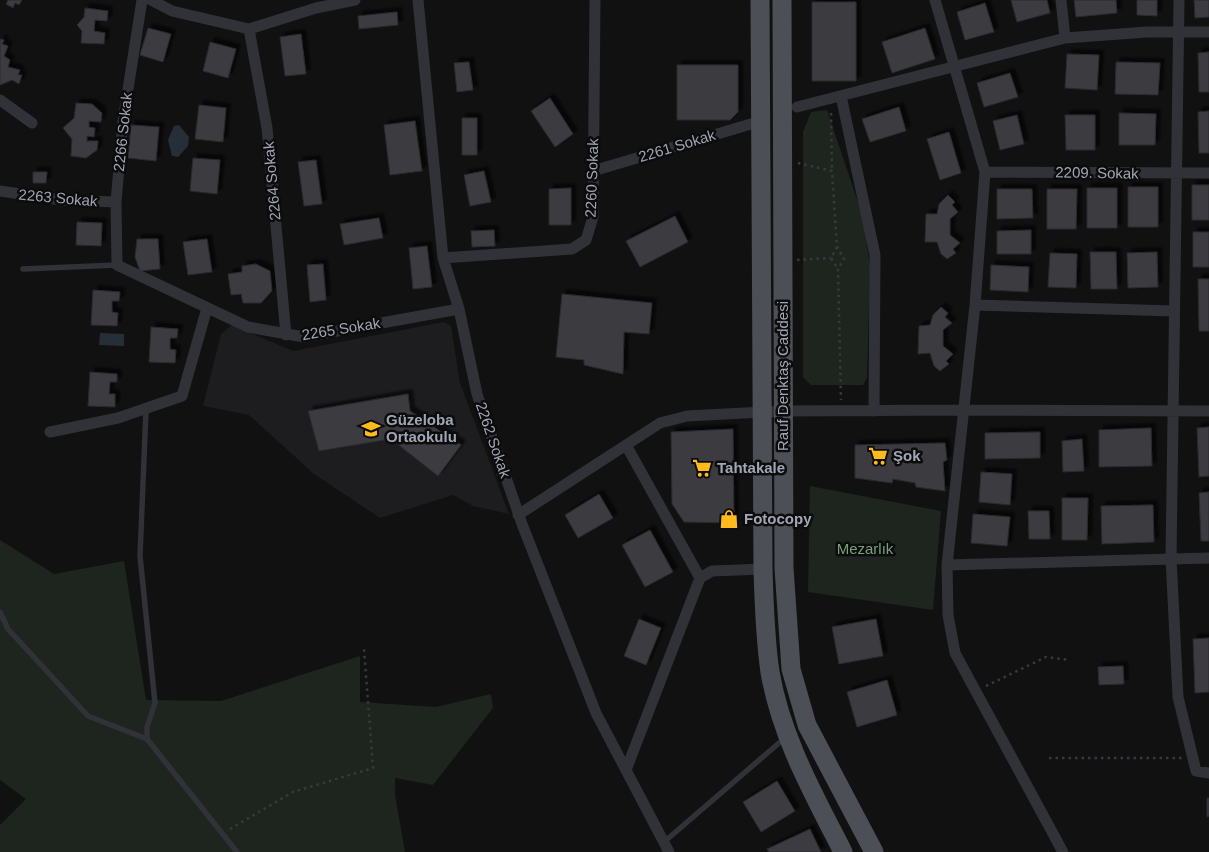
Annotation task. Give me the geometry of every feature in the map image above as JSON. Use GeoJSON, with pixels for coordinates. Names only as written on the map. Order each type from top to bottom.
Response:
{"type":"FeatureCollection","features":[{"type":"Feature","properties":{"kind":"main road","name":"Rauf Denktaş Caddesi"},"geometry":{"type":"LineString","coordinates":[[760,0],[762,570],[770,673],[789,740],[802,771],[844,852]]}},
{"type":"Feature","properties":{"kind":"main road","name":"Rauf Denktaş Caddesi"},"geometry":{"type":"LineString","coordinates":[[782,0],[784,568],[791,669],[806,725],[874,852]]}},
{"type":"Feature","properties":{"kind":"street","name":"2266 Sokak"},"geometry":{"type":"LineString","coordinates":[[117,265],[116,202],[123,121],[142,0]]}},
{"type":"Feature","properties":{"kind":"street"},"geometry":{"type":"LineString","coordinates":[[151,0],[172,10],[249,29],[315,4],[355,0]]}},
{"type":"Feature","properties":{"kind":"street","name":"2262 Sokak"},"geometry":{"type":"LineString","coordinates":[[418,0],[443,258],[458,309],[477,394],[518,515],[596,713],[666,847]]}},
{"type":"Feature","properties":{"kind":"street","name":"2260 Sokak"},"geometry":{"type":"LineString","coordinates":[[443,258],[572,249],[586,240],[593,216],[595,0]]}},
{"type":"Feature","properties":{"kind":"street"},"geometry":{"type":"LineString","coordinates":[[935,0],[956,66],[985,172],[975,305],[947,564],[948,615],[955,653],[1063,852]]}},
{"type":"Feature","properties":{"kind":"street"},"geometry":{"type":"LineString","coordinates":[[1061,0],[1065,38]]}},
{"type":"Feature","properties":{"kind":"street"},"geometry":{"type":"LineString","coordinates":[[1179,0],[1171,558],[1178,697],[1196,771],[1209,773]]}},
{"type":"Feature","properties":{"kind":"street","name":"2264 Sokak"},"geometry":{"type":"LineString","coordinates":[[249,29],[267,128],[286,335]]}},
{"type":"Feature","properties":{"kind":"street"},"geometry":{"type":"LineString","coordinates":[[797,107],[1065,38],[1209,32]]}},
{"type":"Feature","properties":{"kind":"street"},"geometry":{"type":"LineString","coordinates":[[836,97],[875,255],[874,411]]}},
{"type":"Feature","properties":{"kind":"street"},"geometry":{"type":"LineString","coordinates":[[0,100],[32,123]]}},
{"type":"Feature","properties":{"kind":"street","name":"2261 Sokak"},"geometry":{"type":"LineString","coordinates":[[593,171],[761,122]]}},
{"type":"Feature","properties":{"kind":"street","name":"2209. Sokak"},"geometry":{"type":"LineString","coordinates":[[985,172],[1209,173]]}},
{"type":"Feature","properties":{"kind":"street","name":"2263 Sokak"},"geometry":{"type":"LineString","coordinates":[[0,191],[61,200],[116,202]]}},
{"type":"Feature","properties":{"kind":"street","name":"2265 Sokak"},"geometry":{"type":"LineString","coordinates":[[117,265],[248,327],[286,335],[304,337],[458,309]]}},
{"type":"Feature","properties":{"kind":"street"},"geometry":{"type":"LineString","coordinates":[[975,305],[1174,311]]}},
{"type":"Feature","properties":{"kind":"street"},"geometry":{"type":"LineString","coordinates":[[50,432],[118,418],[146,410],[182,396],[207,308]]}},
{"type":"Feature","properties":{"kind":"street"},"geometry":{"type":"LineString","coordinates":[[518,515],[660,423],[687,416],[784,411],[1209,412]]}},
{"type":"Feature","properties":{"kind":"street"},"geometry":{"type":"LineString","coordinates":[[626,445],[700,578]]}},
{"type":"Feature","properties":{"kind":"street"},"geometry":{"type":"LineString","coordinates":[[947,564],[1209,558]]}},
{"type":"Feature","properties":{"kind":"street"},"geometry":{"type":"LineString","coordinates":[[626,770],[700,578],[712,571],[762,570]]}},
{"type":"Feature","properties":{"kind":"lane"},"geometry":{"type":"LineString","coordinates":[[24,269],[117,265]]}},
{"type":"Feature","properties":{"kind":"lane"},"geometry":{"type":"LineString","coordinates":[[146,410],[140,556],[155,704],[147,727],[147,739]]}},
{"type":"Feature","properties":{"kind":"lane"},"geometry":{"type":"LineString","coordinates":[[0,612],[8,629],[88,716],[147,739],[237,852]]}},
{"type":"Feature","properties":{"kind":"lane"},"geometry":{"type":"LineString","coordinates":[[666,847],[779,742]]}},
{"type":"Feature","properties":{"kind":"path"},"geometry":{"type":"LineString","coordinates":[[836,97],[832,171],[837,248],[844,259],[838,269]]}},
{"type":"Feature","properties":{"kind":"path"},"geometry":{"type":"LineString","coordinates":[[797,162],[832,171]]}},
{"type":"Feature","properties":{"kind":"path"},"geometry":{"type":"LineString","coordinates":[[831,258],[837,248]]}},
{"type":"Feature","properties":{"kind":"path"},"geometry":{"type":"LineString","coordinates":[[796,260],[831,258]]}},
{"type":"Feature","properties":{"kind":"path"},"geometry":{"type":"LineString","coordinates":[[831,258],[838,269],[841,411]]}},
{"type":"Feature","properties":{"kind":"path"},"geometry":{"type":"LineString","coordinates":[[222,834],[293,792],[373,768],[364,649]]}},
{"type":"Feature","properties":{"kind":"path"},"geometry":{"type":"LineString","coordinates":[[976,691],[1046,657],[1070,660]]}},
{"type":"Feature","properties":{"kind":"path"},"geometry":{"type":"LineString","coordinates":[[1049,758],[1193,758]]}},
{"type":"Feature","properties":{"kind":"shaded area"},"geometry":{"type":"Polygon","coordinates":[[[179,125],[189,137],[188,146],[178,157],[172,156],[168,140],[174,126],[179,125]]]}},
{"type":"Feature","properties":{"kind":"shaded area","name":"Güzeloba Ortaokulu"},"geometry":{"type":"Polygon","coordinates":[[[444,322],[451,326],[460,383],[509,514],[473,506],[453,495],[380,518],[314,474],[249,415],[203,406],[221,334],[232,325],[293,351],[444,322]]]}},
{"type":"Feature","properties":{"kind":"shaded area"},"geometry":{"type":"Polygon","coordinates":[[[100,333],[124,334],[124,346],[99,345],[100,333]]]}},
{"type":"Feature","properties":{"kind":"green space"},"geometry":{"type":"Polygon","coordinates":[[[827,110],[863,217],[870,266],[867,378],[863,385],[811,385],[803,377],[803,132],[811,112],[827,110]]]}},
{"type":"Feature","properties":{"kind":"green space","name":"Mezarlık"},"geometry":{"type":"Polygon","coordinates":[[[810,486],[941,511],[933,610],[808,592],[810,486]]]}},
{"type":"Feature","properties":{"kind":"green space"},"geometry":{"type":"Polygon","coordinates":[[[0,540],[54,574],[124,561],[146,700],[221,701],[360,656],[360,702],[436,707],[491,694],[493,708],[433,785],[395,778],[395,795],[405,852],[0,852],[0,825],[26,799],[0,780],[0,540]]]}},
{"type":"Feature","properties":{"kind":"building"},"geometry":{"type":"Polygon","coordinates":[[[8,0],[22,0],[19,5],[15,3],[13,8],[6,4],[8,0]]]}},
{"type":"Feature","properties":{"kind":"building"},"geometry":{"type":"Polygon","coordinates":[[[1011,0],[1047,0],[1050,13],[1017,22],[1011,0]]]}},
{"type":"Feature","properties":{"kind":"building"},"geometry":{"type":"Polygon","coordinates":[[[1074,0],[1116,0],[1117,13],[1076,17],[1074,0]]]}},
{"type":"Feature","properties":{"kind":"building"},"geometry":{"type":"Polygon","coordinates":[[[1137,0],[1157,0],[1157,16],[1137,15],[1137,0]]]}},
{"type":"Feature","properties":{"kind":"building"},"geometry":{"type":"Polygon","coordinates":[[[1194,0],[1209,0],[1209,17],[1195,18],[1194,0]]]}},
{"type":"Feature","properties":{"kind":"building"},"geometry":{"type":"Polygon","coordinates":[[[812,2],[856,2],[856,81],[812,81],[812,2]]]}},
{"type":"Feature","properties":{"kind":"building"},"geometry":{"type":"Polygon","coordinates":[[[985,3],[994,32],[965,40],[957,12],[985,3]]]}},
{"type":"Feature","properties":{"kind":"building"},"geometry":{"type":"Polygon","coordinates":[[[85,8],[108,11],[107,21],[95,20],[94,31],[105,33],[104,44],[81,43],[82,31],[77,25],[84,17],[85,8]]]}},
{"type":"Feature","properties":{"kind":"building"},"geometry":{"type":"Polygon","coordinates":[[[397,12],[398,25],[359,29],[358,16],[397,12]]]}},
{"type":"Feature","properties":{"kind":"building"},"geometry":{"type":"Polygon","coordinates":[[[148,28],[171,34],[163,62],[140,55],[148,28]]]}},
{"type":"Feature","properties":{"kind":"building"},"geometry":{"type":"Polygon","coordinates":[[[925,28],[935,59],[892,73],[882,42],[925,28]]]}},
{"type":"Feature","properties":{"kind":"building"},"geometry":{"type":"Polygon","coordinates":[[[301,34],[306,74],[285,76],[280,37],[301,34]]]}},
{"type":"Feature","properties":{"kind":"building"},"geometry":{"type":"Polygon","coordinates":[[[0,39],[4,40],[2,44],[8,46],[4,56],[10,60],[8,67],[20,70],[18,75],[22,75],[19,84],[12,80],[0,85],[0,39]]]}},
{"type":"Feature","properties":{"kind":"building"},"geometry":{"type":"Polygon","coordinates":[[[210,42],[236,49],[228,78],[203,71],[210,42]]]}},
{"type":"Feature","properties":{"kind":"building"},"geometry":{"type":"Polygon","coordinates":[[[1209,52],[1209,92],[1199,92],[1198,53],[1209,52]]]}},
{"type":"Feature","properties":{"kind":"building"},"geometry":{"type":"Polygon","coordinates":[[[1067,54],[1099,55],[1097,90],[1065,88],[1067,54]]]}},
{"type":"Feature","properties":{"kind":"building"},"geometry":{"type":"Polygon","coordinates":[[[469,62],[473,90],[457,92],[454,63],[469,62]]]}},
{"type":"Feature","properties":{"kind":"building"},"geometry":{"type":"Polygon","coordinates":[[[1116,62],[1160,63],[1158,95],[1115,94],[1116,62]]]}},
{"type":"Feature","properties":{"kind":"building"},"geometry":{"type":"Polygon","coordinates":[[[677,65],[738,65],[738,112],[730,120],[677,120],[677,65]]]}},
{"type":"Feature","properties":{"kind":"building"},"geometry":{"type":"Polygon","coordinates":[[[1010,73],[1018,97],[984,107],[977,83],[1010,73]]]}},
{"type":"Feature","properties":{"kind":"building"},"geometry":{"type":"Polygon","coordinates":[[[550,98],[573,134],[555,147],[531,111],[550,98]]]}},
{"type":"Feature","properties":{"kind":"building"},"geometry":{"type":"Polygon","coordinates":[[[76,103],[92,104],[102,113],[101,122],[89,121],[89,127],[95,128],[94,137],[87,136],[87,141],[98,141],[97,150],[86,158],[71,156],[72,139],[63,128],[74,118],[76,103]]]}},
{"type":"Feature","properties":{"kind":"building"},"geometry":{"type":"Polygon","coordinates":[[[199,105],[226,108],[223,142],[195,139],[199,105]]]}},
{"type":"Feature","properties":{"kind":"building"},"geometry":{"type":"Polygon","coordinates":[[[899,107],[906,131],[870,142],[862,119],[899,107]]]}},
{"type":"Feature","properties":{"kind":"building"},"geometry":{"type":"Polygon","coordinates":[[[1209,111],[1209,153],[1199,153],[1198,112],[1209,111]]]}},
{"type":"Feature","properties":{"kind":"building"},"geometry":{"type":"Polygon","coordinates":[[[1119,113],[1156,114],[1155,145],[1119,145],[1119,113]]]}},
{"type":"Feature","properties":{"kind":"building"},"geometry":{"type":"Polygon","coordinates":[[[1017,115],[1024,144],[1000,150],[993,121],[1017,115]]]}},
{"type":"Feature","properties":{"kind":"building"},"geometry":{"type":"Polygon","coordinates":[[[1065,115],[1095,115],[1095,150],[1066,150],[1065,115]]]}},
{"type":"Feature","properties":{"kind":"building"},"geometry":{"type":"Polygon","coordinates":[[[462,118],[477,118],[477,155],[462,155],[462,118]]]}},
{"type":"Feature","properties":{"kind":"building"},"geometry":{"type":"Polygon","coordinates":[[[415,121],[422,171],[390,175],[384,125],[415,121]]]}},
{"type":"Feature","properties":{"kind":"building"},"geometry":{"type":"Polygon","coordinates":[[[131,125],[159,127],[156,161],[128,158],[131,125]]]}},
{"type":"Feature","properties":{"kind":"building"},"geometry":{"type":"Polygon","coordinates":[[[949,132],[961,173],[940,180],[927,139],[949,132]]]}},
{"type":"Feature","properties":{"kind":"building"},"geometry":{"type":"Polygon","coordinates":[[[193,158],[220,160],[217,194],[190,191],[193,158]]]}},
{"type":"Feature","properties":{"kind":"building"},"geometry":{"type":"Polygon","coordinates":[[[316,160],[322,204],[304,206],[298,162],[316,160]]]}},
{"type":"Feature","properties":{"kind":"building"},"geometry":{"type":"Polygon","coordinates":[[[484,171],[491,202],[470,206],[464,175],[484,171]]]}},
{"type":"Feature","properties":{"kind":"building"},"geometry":{"type":"Polygon","coordinates":[[[33,172],[47,172],[46,183],[33,183],[33,172]]]}},
{"type":"Feature","properties":{"kind":"building"},"geometry":{"type":"Polygon","coordinates":[[[1192,185],[1209,185],[1209,220],[1192,220],[1192,185]]]}},
{"type":"Feature","properties":{"kind":"building"},"geometry":{"type":"Polygon","coordinates":[[[1128,187],[1158,187],[1158,227],[1128,227],[1128,187]]]}},
{"type":"Feature","properties":{"kind":"building"},"geometry":{"type":"Polygon","coordinates":[[[571,188],[571,225],[549,225],[549,189],[571,188]]]}},
{"type":"Feature","properties":{"kind":"building"},"geometry":{"type":"Polygon","coordinates":[[[1087,188],[1117,188],[1117,228],[1087,228],[1087,188]]]}},
{"type":"Feature","properties":{"kind":"building"},"geometry":{"type":"Polygon","coordinates":[[[997,189],[1032,189],[1033,218],[997,219],[997,189]]]}},
{"type":"Feature","properties":{"kind":"building"},"geometry":{"type":"Polygon","coordinates":[[[1047,189],[1077,189],[1076,229],[1047,229],[1047,189]]]}},
{"type":"Feature","properties":{"kind":"building"},"geometry":{"type":"Polygon","coordinates":[[[948,195],[955,202],[952,205],[958,212],[950,219],[950,235],[960,243],[953,249],[956,253],[947,259],[941,254],[937,242],[925,242],[926,214],[937,214],[939,204],[948,195]]]}},
{"type":"Feature","properties":{"kind":"building"},"geometry":{"type":"Polygon","coordinates":[[[675,216],[688,242],[640,267],[626,241],[675,216]]]}},
{"type":"Feature","properties":{"kind":"building"},"geometry":{"type":"Polygon","coordinates":[[[379,218],[383,238],[344,245],[340,224],[379,218]]]}},
{"type":"Feature","properties":{"kind":"building"},"geometry":{"type":"Polygon","coordinates":[[[77,222],[102,223],[101,246],[76,245],[77,222]]]}},
{"type":"Feature","properties":{"kind":"building"},"geometry":{"type":"Polygon","coordinates":[[[494,230],[495,246],[472,247],[471,231],[494,230]]]}},
{"type":"Feature","properties":{"kind":"building"},"geometry":{"type":"Polygon","coordinates":[[[1031,230],[1031,254],[997,254],[997,231],[1031,230]]]}},
{"type":"Feature","properties":{"kind":"building"},"geometry":{"type":"Polygon","coordinates":[[[1193,232],[1209,232],[1209,267],[1193,267],[1193,232]]]}},
{"type":"Feature","properties":{"kind":"building"},"geometry":{"type":"Polygon","coordinates":[[[137,239],[158,239],[160,269],[140,271],[135,257],[137,239]]]}},
{"type":"Feature","properties":{"kind":"building"},"geometry":{"type":"Polygon","coordinates":[[[207,239],[212,272],[188,275],[183,242],[207,239]]]}},
{"type":"Feature","properties":{"kind":"building"},"geometry":{"type":"Polygon","coordinates":[[[427,246],[432,287],[413,289],[409,248],[427,246]]]}},
{"type":"Feature","properties":{"kind":"building"},"geometry":{"type":"Polygon","coordinates":[[[1090,252],[1116,252],[1117,289],[1091,289],[1090,252]]]}},
{"type":"Feature","properties":{"kind":"building"},"geometry":{"type":"Polygon","coordinates":[[[1157,252],[1158,287],[1128,288],[1127,253],[1157,252]]]}},
{"type":"Feature","properties":{"kind":"building"},"geometry":{"type":"Polygon","coordinates":[[[1050,253],[1077,254],[1076,288],[1048,287],[1050,253]]]}},
{"type":"Feature","properties":{"kind":"building"},"geometry":{"type":"Polygon","coordinates":[[[256,264],[270,271],[272,291],[261,303],[243,303],[241,294],[231,295],[228,274],[242,272],[242,266],[256,264]]]}},
{"type":"Feature","properties":{"kind":"building"},"geometry":{"type":"Polygon","coordinates":[[[323,264],[326,300],[310,302],[307,265],[323,264]]]}},
{"type":"Feature","properties":{"kind":"building"},"geometry":{"type":"Polygon","coordinates":[[[991,265],[1029,267],[1028,292],[990,290],[991,265]]]}},
{"type":"Feature","properties":{"kind":"building"},"geometry":{"type":"Polygon","coordinates":[[[1198,279],[1209,279],[1209,331],[1199,331],[1198,279]]]}},
{"type":"Feature","properties":{"kind":"building"},"geometry":{"type":"Polygon","coordinates":[[[93,290],[120,292],[119,301],[112,301],[112,312],[118,313],[117,326],[91,325],[93,290]]]}},
{"type":"Feature","properties":{"kind":"building"},"geometry":{"type":"Polygon","coordinates":[[[562,294],[652,303],[649,334],[624,332],[623,374],[584,365],[584,360],[556,357],[562,294]]]}},
{"type":"Feature","properties":{"kind":"building"},"geometry":{"type":"Polygon","coordinates":[[[941,307],[948,313],[945,317],[952,323],[943,330],[943,346],[953,354],[946,361],[949,364],[940,371],[934,366],[930,353],[918,354],[919,326],[930,325],[933,315],[941,307]]]}},
{"type":"Feature","properties":{"kind":"building"},"geometry":{"type":"Polygon","coordinates":[[[151,327],[178,329],[177,338],[170,338],[170,349],[176,350],[175,363],[149,362],[151,327]]]}},
{"type":"Feature","properties":{"kind":"building"},"geometry":{"type":"Polygon","coordinates":[[[90,372],[117,374],[117,382],[110,382],[109,394],[115,394],[115,407],[88,406],[90,372]]]}},
{"type":"Feature","properties":{"kind":"building"},"geometry":{"type":"Polygon","coordinates":[[[408,394],[410,411],[461,445],[438,476],[391,439],[319,451],[308,411],[408,394]]]}},
{"type":"Feature","properties":{"kind":"building"},"geometry":{"type":"Polygon","coordinates":[[[1209,427],[1209,476],[1199,477],[1197,428],[1209,427]]]}},
{"type":"Feature","properties":{"kind":"building"},"geometry":{"type":"Polygon","coordinates":[[[1151,428],[1152,466],[1099,467],[1099,430],[1151,428]]]}},
{"type":"Feature","properties":{"kind":"building","name":"Tahtakale"},"geometry":{"type":"Polygon","coordinates":[[[733,429],[734,523],[684,522],[672,504],[671,432],[733,429]]]}},
{"type":"Feature","properties":{"kind":"building"},"geometry":{"type":"Polygon","coordinates":[[[1040,432],[1040,458],[985,459],[985,433],[1040,432]]]}},
{"type":"Feature","properties":{"kind":"building"},"geometry":{"type":"Polygon","coordinates":[[[1082,439],[1084,471],[1063,472],[1062,441],[1082,439]]]}},
{"type":"Feature","properties":{"kind":"building"},"geometry":{"type":"Polygon","coordinates":[[[945,443],[947,460],[943,462],[945,491],[916,487],[915,483],[893,479],[892,483],[855,478],[855,445],[945,443]]]}},
{"type":"Feature","properties":{"kind":"building"},"geometry":{"type":"Polygon","coordinates":[[[981,472],[1012,474],[1010,505],[979,502],[981,472]]]}},
{"type":"Feature","properties":{"kind":"building"},"geometry":{"type":"Polygon","coordinates":[[[1209,492],[1209,541],[1201,541],[1199,493],[1209,492]]]}},
{"type":"Feature","properties":{"kind":"building"},"geometry":{"type":"Polygon","coordinates":[[[599,494],[613,518],[578,538],[565,515],[599,494]]]}},
{"type":"Feature","properties":{"kind":"building"},"geometry":{"type":"Polygon","coordinates":[[[1062,498],[1088,498],[1087,540],[1062,540],[1062,498]]]}},
{"type":"Feature","properties":{"kind":"building"},"geometry":{"type":"Polygon","coordinates":[[[1153,505],[1154,542],[1102,544],[1101,506],[1153,505]]]}},
{"type":"Feature","properties":{"kind":"building"},"geometry":{"type":"Polygon","coordinates":[[[1028,511],[1049,511],[1050,539],[1029,539],[1028,511]]]}},
{"type":"Feature","properties":{"kind":"building"},"geometry":{"type":"Polygon","coordinates":[[[973,514],[1010,517],[1007,546],[971,543],[973,514]]]}},
{"type":"Feature","properties":{"kind":"building"},"geometry":{"type":"Polygon","coordinates":[[[650,530],[673,572],[645,587],[622,545],[650,530]]]}},
{"type":"Feature","properties":{"kind":"building"},"geometry":{"type":"Polygon","coordinates":[[[639,619],[661,628],[646,665],[624,656],[639,619]]]}},
{"type":"Feature","properties":{"kind":"building"},"geometry":{"type":"Polygon","coordinates":[[[876,619],[883,656],[839,664],[832,627],[876,619]]]}},
{"type":"Feature","properties":{"kind":"building"},"geometry":{"type":"Polygon","coordinates":[[[1209,638],[1209,692],[1195,693],[1193,639],[1209,638]]]}},
{"type":"Feature","properties":{"kind":"building"},"geometry":{"type":"Polygon","coordinates":[[[1123,666],[1124,684],[1099,685],[1098,667],[1123,666]]]}},
{"type":"Feature","properties":{"kind":"building"},"geometry":{"type":"Polygon","coordinates":[[[887,680],[897,715],[857,727],[847,692],[887,680]]]}},
{"type":"Feature","properties":{"kind":"building"},"geometry":{"type":"Polygon","coordinates":[[[777,781],[795,811],[761,832],[743,802],[777,781]]]}},
{"type":"Feature","properties":{"kind":"building"},"geometry":{"type":"Polygon","coordinates":[[[1207,798],[1209,798],[1209,816],[1207,817],[1207,798]]]}},
{"type":"Feature","properties":{"kind":"building"},"geometry":{"type":"Polygon","coordinates":[[[810,829],[821,852],[769,852],[767,849],[810,829]]]}},
{"type":"Feature","properties":{"kind":"place","name":"Güzeloba Ortaokulu"},"geometry":{"type":"Point","coordinates":[371,429]}},
{"type":"Feature","properties":{"kind":"place","name":"Şok"},"geometry":{"type":"Point","coordinates":[878,456]}},
{"type":"Feature","properties":{"kind":"place","name":"Tahtakale"},"geometry":{"type":"Point","coordinates":[702,468]}},
{"type":"Feature","properties":{"kind":"place","name":"Fotocopy"},"geometry":{"type":"Point","coordinates":[729,519]}}]}
